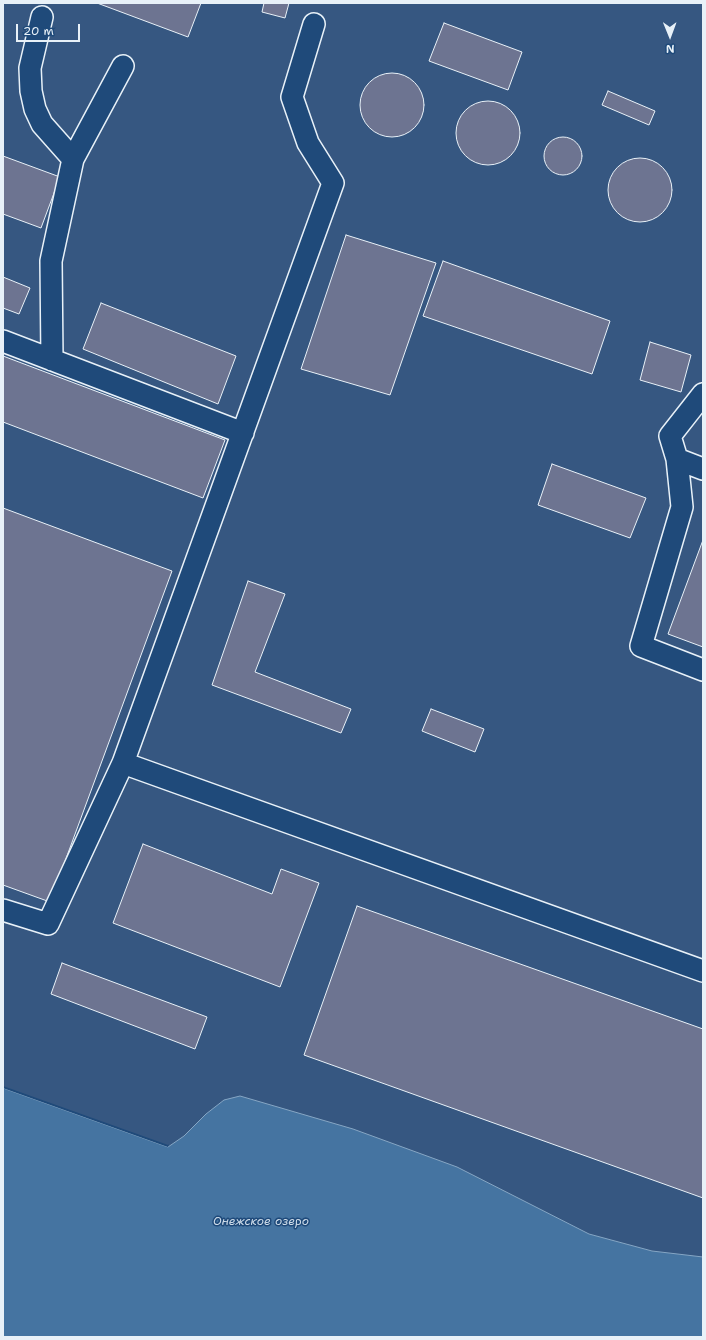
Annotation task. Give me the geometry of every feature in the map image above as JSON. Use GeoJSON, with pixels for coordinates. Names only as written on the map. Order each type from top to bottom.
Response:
{"type":"FeatureCollection","features":[{"type":"Feature","properties":{"kind":"lane"},"geometry":{"type":"LineString","coordinates":[[42,17],[30,68],[32,97],[35,109],[42,124],[73,160]]}},
{"type":"Feature","properties":{"kind":"lane"},"geometry":{"type":"LineString","coordinates":[[3,910],[48,924],[123,763],[334,183],[308,143],[292,97],[314,24]]}},
{"type":"Feature","properties":{"kind":"lane"},"geometry":{"type":"LineString","coordinates":[[52,360],[51,261],[73,160],[122,66]]}},
{"type":"Feature","properties":{"kind":"lane"},"geometry":{"type":"LineString","coordinates":[[3,341],[243,433]]}},
{"type":"Feature","properties":{"kind":"lane"},"geometry":{"type":"LineString","coordinates":[[703,394],[670,436],[677,459],[682,507],[641,646],[703,670]]}},
{"type":"Feature","properties":{"kind":"lane"},"geometry":{"type":"LineString","coordinates":[[677,459],[703,469]]}},
{"type":"Feature","properties":{"kind":"lane"},"geometry":{"type":"LineString","coordinates":[[123,763],[703,971]]}},
{"type":"Feature","properties":{"kind":"shaded area"},"geometry":{"type":"Polygon","coordinates":[[[3,3],[703,3],[703,1257],[652,1251],[589,1234],[522,1200],[224,1100],[206,1114],[184,1136],[168,1147],[3,1088],[3,3]]]}},
{"type":"Feature","properties":{"kind":"water","name":"Онежское озеро"},"geometry":{"type":"Polygon","coordinates":[[[3,1088],[168,1147],[184,1136],[206,1114],[224,1100],[240,1096],[353,1129],[457,1167],[589,1234],[652,1251],[703,1257],[703,1337],[3,1337],[3,1088]]]}},
{"type":"Feature","properties":{"kind":"pier"},"geometry":{"type":"Polygon","coordinates":[[[3,1086],[168,1145],[169,1144],[168,1147],[3,1088],[3,1086]]]}},
{"type":"Feature","properties":{"kind":"building"},"geometry":{"type":"Polygon","coordinates":[[[97,3],[201,3],[188,37],[97,3]]]}},
{"type":"Feature","properties":{"kind":"building"},"geometry":{"type":"Polygon","coordinates":[[[264,3],[289,3],[285,18],[262,12],[264,3]]]}},
{"type":"Feature","properties":{"kind":"building"},"geometry":{"type":"Polygon","coordinates":[[[444,23],[522,52],[508,90],[429,61],[444,23]]]}},
{"type":"Feature","properties":{"kind":"building"},"geometry":{"type":"Polygon","coordinates":[[[386,73],[398,73],[415,82],[422,93],[424,105],[422,117],[415,128],[398,137],[386,137],[374,132],[365,123],[360,111],[360,99],[365,87],[374,78],[386,73]]]}},
{"type":"Feature","properties":{"kind":"building"},"geometry":{"type":"Polygon","coordinates":[[[608,91],[655,111],[649,125],[602,105],[608,91]]]}},
{"type":"Feature","properties":{"kind":"building"},"geometry":{"type":"Polygon","coordinates":[[[482,101],[494,101],[511,110],[518,121],[520,133],[518,145],[511,156],[494,165],[482,165],[470,160],[461,151],[456,139],[456,127],[461,115],[470,106],[482,101]]]}},
{"type":"Feature","properties":{"kind":"building"},"geometry":{"type":"Polygon","coordinates":[[[559,137],[567,137],[574,140],[579,145],[582,156],[579,167],[574,172],[567,175],[559,175],[552,172],[547,167],[544,160],[544,152],[547,145],[552,140],[559,137]]]}},
{"type":"Feature","properties":{"kind":"building"},"geometry":{"type":"Polygon","coordinates":[[[3,156],[60,177],[41,228],[3,214],[3,156]]]}},
{"type":"Feature","properties":{"kind":"building"},"geometry":{"type":"Polygon","coordinates":[[[634,158],[646,158],[663,167],[670,178],[672,190],[670,202],[663,213],[646,222],[634,222],[622,217],[613,208],[608,196],[608,184],[613,172],[622,163],[634,158]]]}},
{"type":"Feature","properties":{"kind":"building"},"geometry":{"type":"Polygon","coordinates":[[[346,235],[436,263],[390,395],[301,369],[346,235]]]}},
{"type":"Feature","properties":{"kind":"building"},"geometry":{"type":"Polygon","coordinates":[[[443,261],[610,321],[592,374],[423,316],[443,261]]]}},
{"type":"Feature","properties":{"kind":"building"},"geometry":{"type":"Polygon","coordinates":[[[3,277],[30,288],[19,314],[3,308],[3,277]]]}},
{"type":"Feature","properties":{"kind":"building"},"geometry":{"type":"Polygon","coordinates":[[[101,303],[236,356],[218,404],[83,349],[101,303]]]}},
{"type":"Feature","properties":{"kind":"building"},"geometry":{"type":"Polygon","coordinates":[[[650,342],[691,355],[681,392],[640,380],[650,342]]]}},
{"type":"Feature","properties":{"kind":"building"},"geometry":{"type":"Polygon","coordinates":[[[3,356],[225,440],[203,498],[3,422],[3,356]]]}},
{"type":"Feature","properties":{"kind":"building"},"geometry":{"type":"Polygon","coordinates":[[[552,464],[646,498],[630,538],[538,505],[552,464]]]}},
{"type":"Feature","properties":{"kind":"building"},"geometry":{"type":"Polygon","coordinates":[[[3,508],[172,571],[50,902],[3,885],[3,508]]]}},
{"type":"Feature","properties":{"kind":"building"},"geometry":{"type":"Polygon","coordinates":[[[703,540],[703,647],[668,634],[703,540]]]}},
{"type":"Feature","properties":{"kind":"building"},"geometry":{"type":"Polygon","coordinates":[[[248,581],[285,594],[255,672],[351,709],[341,733],[212,685],[248,581]]]}},
{"type":"Feature","properties":{"kind":"building"},"geometry":{"type":"Polygon","coordinates":[[[431,709],[484,729],[475,752],[422,731],[431,709]]]}},
{"type":"Feature","properties":{"kind":"building"},"geometry":{"type":"Polygon","coordinates":[[[143,844],[272,894],[281,869],[319,883],[280,987],[113,923],[143,844]]]}},
{"type":"Feature","properties":{"kind":"building"},"geometry":{"type":"Polygon","coordinates":[[[357,906],[703,1029],[703,1198],[304,1055],[357,906]]]}},
{"type":"Feature","properties":{"kind":"building"},"geometry":{"type":"Polygon","coordinates":[[[62,963],[207,1017],[195,1049],[51,994],[62,963]]]}}]}
